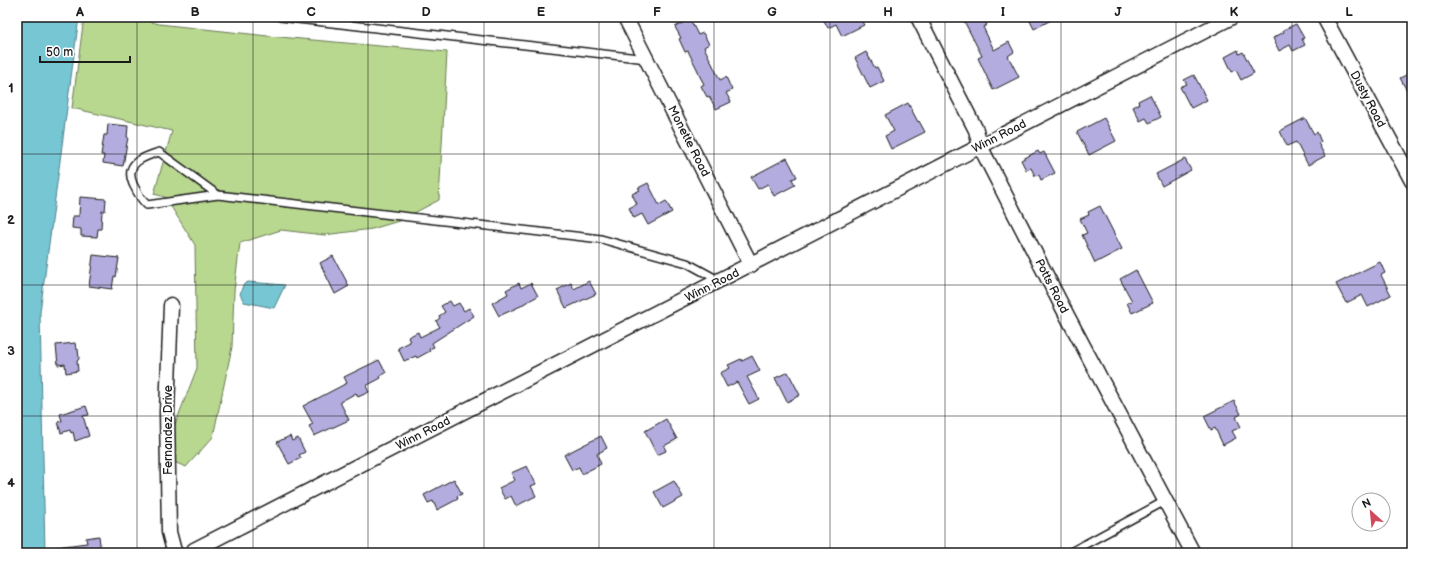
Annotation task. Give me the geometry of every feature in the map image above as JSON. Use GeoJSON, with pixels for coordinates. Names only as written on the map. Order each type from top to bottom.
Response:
{"type":"FeatureCollection","features":[{"type":"Feature","properties":{"kind":"street","name":"Monette Road"},"geometry":{"type":"LineString","coordinates":[[625,17],[752,264]]}},
{"type":"Feature","properties":{"kind":"street","name":"Potts Road"},"geometry":{"type":"LineString","coordinates":[[918,17],[976,130],[980,146],[1063,308],[1193,553]]}},
{"type":"Feature","properties":{"kind":"street","name":"Winn Road"},"geometry":{"type":"LineString","coordinates":[[192,553],[194,550],[1232,17]]}},
{"type":"Feature","properties":{"kind":"street","name":"Dusty Road"},"geometry":{"type":"LineString","coordinates":[[1324,17],[1412,181]]}},
{"type":"Feature","properties":{"kind":"street","name":"Fernandez Drive"},"geometry":{"type":"LineString","coordinates":[[171,305],[167,412],[169,532],[174,551],[176,553]]}},
{"type":"Feature","properties":{"kind":"lane"},"geometry":{"type":"LineString","coordinates":[[280,17],[647,59]]}},
{"type":"Feature","properties":{"kind":"lane"},"geometry":{"type":"LineString","coordinates":[[218,195],[159,152],[145,156],[134,164],[130,171],[130,177],[134,187],[140,198],[147,205],[218,195],[601,239],[687,263],[720,281]]}},
{"type":"Feature","properties":{"kind":"lane"},"geometry":{"type":"LineString","coordinates":[[1069,553],[1166,501]]}},
{"type":"Feature","properties":{"kind":"green space"},"geometry":{"type":"Polygon","coordinates":[[[84,17],[136,17],[159,24],[268,36],[447,52],[439,200],[399,221],[372,229],[324,235],[281,230],[240,243],[234,291],[232,347],[213,437],[186,467],[174,462],[174,427],[197,368],[195,245],[165,197],[154,194],[172,131],[72,108],[84,17]]]}},
{"type":"Feature","properties":{"kind":"water"},"geometry":{"type":"Polygon","coordinates":[[[17,17],[79,17],[40,312],[45,553],[17,553],[17,17]]]}},
{"type":"Feature","properties":{"kind":"water"},"geometry":{"type":"Polygon","coordinates":[[[248,282],[285,285],[274,308],[244,302],[240,294],[243,285],[248,282]]]}},
{"type":"Feature","properties":{"kind":"building"},"geometry":{"type":"Polygon","coordinates":[[[822,17],[859,17],[864,25],[842,36],[836,24],[828,28],[822,17]]]}},
{"type":"Feature","properties":{"kind":"building"},"geometry":{"type":"Polygon","coordinates":[[[962,17],[983,17],[987,25],[983,27],[994,50],[1009,42],[1014,52],[1008,56],[1019,77],[993,90],[978,58],[982,56],[962,17]]]}},
{"type":"Feature","properties":{"kind":"building"},"geometry":{"type":"Polygon","coordinates":[[[1028,17],[1057,17],[1034,29],[1028,17]]]}},
{"type":"Feature","properties":{"kind":"building"},"geometry":{"type":"Polygon","coordinates":[[[690,19],[698,35],[703,33],[709,44],[704,47],[720,80],[726,77],[732,90],[726,93],[731,102],[716,109],[709,96],[707,97],[701,86],[704,84],[688,51],[685,52],[679,39],[681,38],[675,27],[690,19]]]}},
{"type":"Feature","properties":{"kind":"building"},"geometry":{"type":"Polygon","coordinates":[[[1296,24],[1304,38],[1302,39],[1305,45],[1293,51],[1290,45],[1279,51],[1273,38],[1284,32],[1283,30],[1296,24]]]}},
{"type":"Feature","properties":{"kind":"building"},"geometry":{"type":"Polygon","coordinates":[[[1238,50],[1239,54],[1243,52],[1254,73],[1241,80],[1236,70],[1232,72],[1225,57],[1238,50]]]}},
{"type":"Feature","properties":{"kind":"building"},"geometry":{"type":"Polygon","coordinates":[[[866,52],[875,68],[877,67],[884,81],[870,88],[855,58],[866,52]]]}},
{"type":"Feature","properties":{"kind":"building"},"geometry":{"type":"Polygon","coordinates":[[[1412,72],[1412,100],[1400,78],[1412,72]]]}},
{"type":"Feature","properties":{"kind":"building"},"geometry":{"type":"Polygon","coordinates":[[[1194,75],[1207,100],[1191,108],[1180,87],[1187,84],[1184,80],[1194,75]]]}},
{"type":"Feature","properties":{"kind":"building"},"geometry":{"type":"Polygon","coordinates":[[[1150,95],[1161,117],[1149,123],[1146,118],[1140,121],[1133,107],[1139,104],[1138,101],[1150,95]]]}},
{"type":"Feature","properties":{"kind":"building"},"geometry":{"type":"Polygon","coordinates":[[[908,103],[925,132],[891,149],[885,136],[894,131],[885,115],[908,103]]]}},
{"type":"Feature","properties":{"kind":"building"},"geometry":{"type":"Polygon","coordinates":[[[1104,118],[1116,141],[1089,155],[1077,132],[1104,118]]]}},
{"type":"Feature","properties":{"kind":"building"},"geometry":{"type":"Polygon","coordinates":[[[1305,118],[1314,134],[1317,132],[1321,142],[1318,143],[1325,156],[1308,165],[1296,142],[1287,146],[1280,131],[1305,118]]]}},
{"type":"Feature","properties":{"kind":"building"},"geometry":{"type":"Polygon","coordinates":[[[108,124],[128,126],[128,137],[123,166],[103,163],[104,155],[101,155],[104,135],[107,135],[108,124]]]}},
{"type":"Feature","properties":{"kind":"building"},"geometry":{"type":"Polygon","coordinates":[[[1038,151],[1040,154],[1044,152],[1055,173],[1041,180],[1039,175],[1035,176],[1031,168],[1026,170],[1021,160],[1038,151]]]}},
{"type":"Feature","properties":{"kind":"building"},"geometry":{"type":"Polygon","coordinates":[[[787,158],[797,177],[792,179],[795,185],[774,196],[768,184],[758,189],[751,177],[787,158]]]}},
{"type":"Feature","properties":{"kind":"building"},"geometry":{"type":"Polygon","coordinates":[[[1185,159],[1191,170],[1162,186],[1156,174],[1185,159]]]}},
{"type":"Feature","properties":{"kind":"building"},"geometry":{"type":"Polygon","coordinates":[[[648,183],[659,205],[666,201],[672,212],[648,225],[642,214],[634,218],[629,208],[637,204],[632,194],[640,190],[638,188],[648,183]]]}},
{"type":"Feature","properties":{"kind":"building"},"geometry":{"type":"Polygon","coordinates":[[[80,197],[106,199],[105,211],[102,211],[101,229],[98,229],[97,237],[81,236],[81,229],[72,228],[73,216],[79,216],[80,197]]]}},
{"type":"Feature","properties":{"kind":"building"},"geometry":{"type":"Polygon","coordinates":[[[1100,206],[1122,249],[1095,263],[1082,235],[1087,233],[1080,219],[1089,215],[1088,212],[1100,206]]]}},
{"type":"Feature","properties":{"kind":"building"},"geometry":{"type":"Polygon","coordinates":[[[93,255],[119,258],[116,277],[114,276],[112,289],[89,286],[93,255]]]}},
{"type":"Feature","properties":{"kind":"building"},"geometry":{"type":"Polygon","coordinates":[[[333,256],[349,286],[335,294],[320,263],[333,256]]]}},
{"type":"Feature","properties":{"kind":"building"},"geometry":{"type":"Polygon","coordinates":[[[1380,262],[1385,273],[1381,275],[1391,295],[1368,307],[1362,295],[1346,303],[1336,284],[1380,262]]]}},
{"type":"Feature","properties":{"kind":"building"},"geometry":{"type":"Polygon","coordinates":[[[1136,270],[1153,303],[1132,313],[1127,303],[1132,301],[1120,279],[1136,270]]]}},
{"type":"Feature","properties":{"kind":"building"},"geometry":{"type":"Polygon","coordinates":[[[589,281],[596,294],[566,308],[557,290],[571,283],[574,289],[589,281]]]}},
{"type":"Feature","properties":{"kind":"building"},"geometry":{"type":"Polygon","coordinates":[[[519,283],[521,288],[531,283],[538,296],[499,316],[492,303],[508,294],[506,290],[519,283]]]}},
{"type":"Feature","properties":{"kind":"building"},"geometry":{"type":"Polygon","coordinates":[[[450,301],[453,306],[459,303],[464,311],[469,308],[474,316],[432,343],[434,347],[429,349],[430,351],[417,358],[416,356],[404,361],[398,348],[410,342],[408,337],[418,332],[420,337],[440,327],[436,321],[440,318],[439,316],[445,312],[441,306],[450,301]]]}},
{"type":"Feature","properties":{"kind":"building"},"geometry":{"type":"Polygon","coordinates":[[[75,343],[76,349],[78,349],[78,371],[66,373],[65,364],[58,365],[56,345],[75,343]]]}},
{"type":"Feature","properties":{"kind":"building"},"geometry":{"type":"Polygon","coordinates":[[[752,356],[760,371],[747,377],[759,399],[749,404],[737,382],[727,387],[720,373],[730,368],[728,365],[752,356]]]}},
{"type":"Feature","properties":{"kind":"building"},"geometry":{"type":"Polygon","coordinates":[[[379,360],[386,373],[380,376],[381,378],[366,386],[369,392],[358,397],[356,393],[340,402],[349,420],[314,436],[309,426],[313,424],[303,406],[347,383],[344,377],[379,360]]]}},
{"type":"Feature","properties":{"kind":"building"},"geometry":{"type":"Polygon","coordinates":[[[788,372],[800,395],[787,402],[775,378],[788,372]]]}},
{"type":"Feature","properties":{"kind":"building"},"geometry":{"type":"Polygon","coordinates":[[[1234,401],[1241,414],[1236,417],[1241,427],[1232,431],[1236,438],[1223,445],[1215,428],[1211,430],[1204,416],[1234,401]]]}},
{"type":"Feature","properties":{"kind":"building"},"geometry":{"type":"Polygon","coordinates":[[[86,406],[89,415],[83,416],[89,436],[75,441],[73,432],[71,433],[70,430],[61,433],[58,422],[62,421],[60,414],[86,406]]]}},
{"type":"Feature","properties":{"kind":"building"},"geometry":{"type":"Polygon","coordinates":[[[666,419],[677,439],[664,446],[666,451],[657,455],[645,431],[666,419]]]}},
{"type":"Feature","properties":{"kind":"building"},"geometry":{"type":"Polygon","coordinates":[[[290,436],[292,441],[298,438],[305,452],[299,455],[301,458],[289,464],[277,442],[290,436]]]}},
{"type":"Feature","properties":{"kind":"building"},"geometry":{"type":"Polygon","coordinates":[[[601,436],[607,448],[597,454],[601,464],[582,474],[579,467],[572,470],[564,455],[601,436]]]}},
{"type":"Feature","properties":{"kind":"building"},"geometry":{"type":"Polygon","coordinates":[[[527,466],[536,484],[531,486],[536,496],[516,506],[511,496],[505,499],[499,488],[515,480],[511,473],[527,466]]]}},
{"type":"Feature","properties":{"kind":"building"},"geometry":{"type":"Polygon","coordinates":[[[454,479],[462,494],[457,496],[458,499],[437,510],[433,501],[428,503],[424,495],[454,479]]]}},
{"type":"Feature","properties":{"kind":"building"},"geometry":{"type":"Polygon","coordinates":[[[674,481],[683,497],[663,508],[654,492],[674,481]]]}},
{"type":"Feature","properties":{"kind":"building"},"geometry":{"type":"Polygon","coordinates":[[[99,536],[101,553],[56,553],[56,547],[87,543],[86,538],[99,536]]]}}]}
